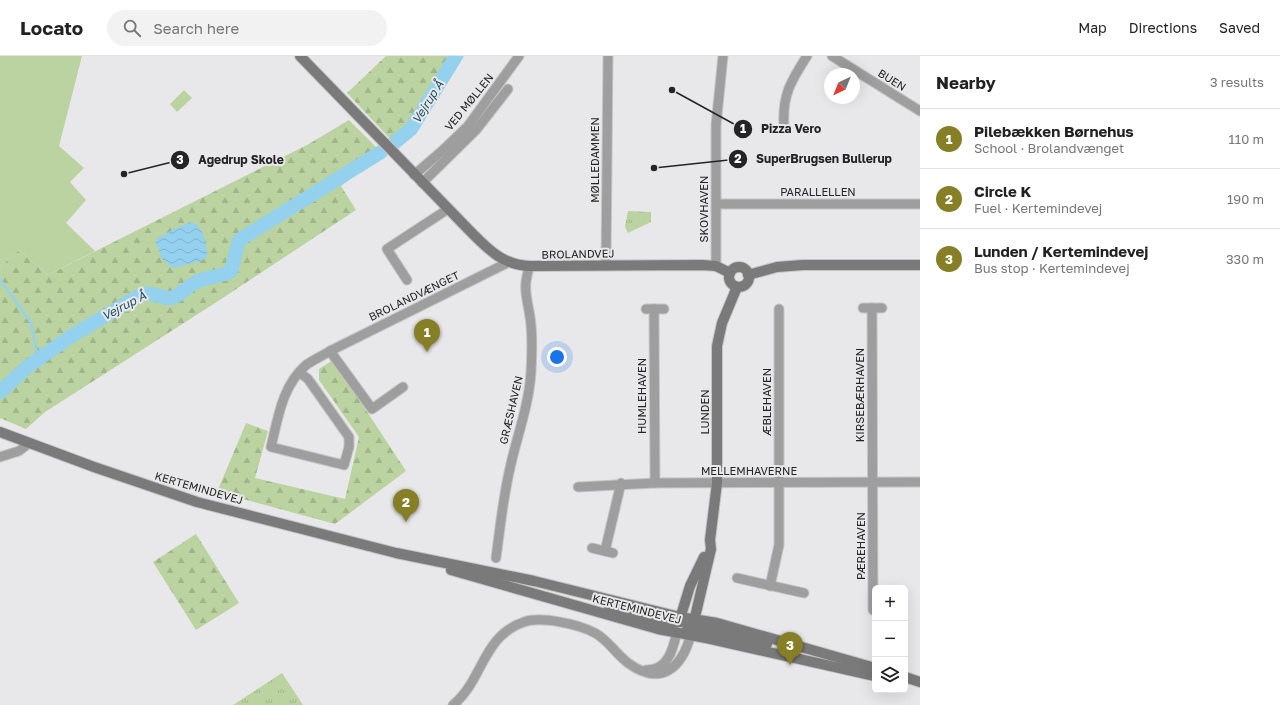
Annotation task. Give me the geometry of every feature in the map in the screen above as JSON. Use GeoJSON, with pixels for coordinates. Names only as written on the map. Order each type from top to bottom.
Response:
{"type":"FeatureCollection","features":[{"type":"Feature","properties":{"kind":"street","name":"BROLANDVEJ"},"geometry":{"type":"LineString","coordinates":[[300,56],[414,175],[491,251],[507,263],[530,266],[716,266],[730,273]]}},
{"type":"Feature","properties":{"kind":"street","name":"VED MØLLEN"},"geometry":{"type":"LineString","coordinates":[[414,175],[468,126],[519,56]]}},
{"type":"Feature","properties":{"kind":"street","name":"MØLLEDAMMEN"},"geometry":{"type":"LineString","coordinates":[[606,265],[608,56]]}},
{"type":"Feature","properties":{"kind":"street","name":"SKOVHAVEN"},"geometry":{"type":"LineString","coordinates":[[716,266],[716,125],[723,56]]}},
{"type":"Feature","properties":{"kind":"street"},"geometry":{"type":"LineString","coordinates":[[784,126],[783,114],[786,91],[807,56]]}},
{"type":"Feature","properties":{"kind":"street","name":"BUEN"},"geometry":{"type":"LineString","coordinates":[[832,56],[920,111]]}},
{"type":"Feature","properties":{"kind":"street"},"geometry":{"type":"LineString","coordinates":[[422,183],[476,130],[508,89]]}},
{"type":"Feature","properties":{"kind":"street","name":"PARALLELLEN"},"geometry":{"type":"LineString","coordinates":[[716,204],[920,204]]}},
{"type":"Feature","properties":{"kind":"street"},"geometry":{"type":"LineString","coordinates":[[407,280],[387,249],[448,209]]}},
{"type":"Feature","properties":{"kind":"street","name":"BROLANDVÆNGET"},"geometry":{"type":"LineString","coordinates":[[300,372],[308,379],[349,437],[349,447],[344,466],[271,447],[284,396],[291,381],[300,372],[307,365],[330,351],[507,263]]}},
{"type":"Feature","properties":{"kind":"street"},"geometry":{"type":"LineString","coordinates":[[748,275],[777,266],[803,264],[920,265]]}},
{"type":"Feature","properties":{"kind":"street","name":"GRÆSHAVEN"},"geometry":{"type":"LineString","coordinates":[[496,558],[509,469],[525,407],[531,373],[532,334],[525,288],[525,279],[530,266]]}},
{"type":"Feature","properties":{"kind":"street"},"geometry":{"type":"LineString","coordinates":[[736,268],[741,268],[748,275],[746,285],[737,287],[732,284],[729,279],[730,273],[736,268]]}},
{"type":"Feature","properties":{"kind":"street","name":"LUNDEN"},"geometry":{"type":"LineString","coordinates":[[679,624],[690,586],[703,562],[710,540],[717,483],[717,346],[722,323],[737,287]]}},
{"type":"Feature","properties":{"kind":"street","name":"KIRSEBÆRHAVEN"},"geometry":{"type":"LineString","coordinates":[[873,482],[867,308],[882,308]]}},
{"type":"Feature","properties":{"kind":"street","name":"HUMLEHAVEN"},"geometry":{"type":"LineString","coordinates":[[655,483],[650,309],[664,309]]}},
{"type":"Feature","properties":{"kind":"street","name":"ÆBLEHAVEN"},"geometry":{"type":"LineString","coordinates":[[770,586],[779,545],[780,482],[775,322],[779,309]]}},
{"type":"Feature","properties":{"kind":"street"},"geometry":{"type":"LineString","coordinates":[[330,351],[372,409],[403,387]]}},
{"type":"Feature","properties":{"kind":"street","name":"KERTEMINDEVEJ"},"geometry":{"type":"LineString","coordinates":[[0,432],[94,467],[197,502],[396,553],[658,629],[679,624],[693,626]]}},
{"type":"Feature","properties":{"kind":"street"},"geometry":{"type":"LineString","coordinates":[[0,457],[19,451],[29,443]]}},
{"type":"Feature","properties":{"kind":"street","name":"PÆREHAVEN"},"geometry":{"type":"LineString","coordinates":[[873,482],[873,585]]}},
{"type":"Feature","properties":{"kind":"street","name":"MELLEMHAVERNE"},"geometry":{"type":"LineString","coordinates":[[578,487],[609,486],[621,483],[920,482]]}},
{"type":"Feature","properties":{"kind":"street"},"geometry":{"type":"LineString","coordinates":[[592,548],[609,552],[621,483]]}},
{"type":"Feature","properties":{"kind":"street","name":"LUNDEN"},"geometry":{"type":"LineString","coordinates":[[693,626],[711,549],[710,540]]}},
{"type":"Feature","properties":{"kind":"street","name":"KERTEMINDEVEJ"},"geometry":{"type":"LineString","coordinates":[[396,553],[534,581],[679,624],[693,626],[872,675]]}},
{"type":"Feature","properties":{"kind":"street"},"geometry":{"type":"LineString","coordinates":[[737,578],[804,593]]}},
{"type":"Feature","properties":{"kind":"street"},"geometry":{"type":"LineString","coordinates":[[453,705],[462,698],[494,642],[504,632],[525,622],[555,621],[594,632],[604,639],[628,663],[639,669],[659,674],[673,669],[684,657],[693,626],[807,654],[845,660],[872,667]]}},
{"type":"Feature","properties":{"kind":"street"},"geometry":{"type":"LineString","coordinates":[[639,669],[651,670],[666,661],[672,654],[679,624]]}},
{"type":"Feature","properties":{"kind":"street"},"geometry":{"type":"LineString","coordinates":[[908,678],[920,682]]}},
{"type":"Feature","properties":{"kind":"street"},"geometry":{"type":"LineString","coordinates":[[908,683],[920,685]]}},
{"type":"Feature","properties":{"kind":"green space"},"geometry":{"type":"Polygon","coordinates":[[[0,56],[82,56],[59,146],[84,168],[70,182],[86,200],[66,223],[95,251],[48,275],[19,250],[0,267],[0,56]]]}},
{"type":"Feature","properties":{"kind":"green space"},"geometry":{"type":"Polygon","coordinates":[[[386,56],[464,56],[425,115],[396,145],[347,93],[386,56]]]}},
{"type":"Feature","properties":{"kind":"green space"},"geometry":{"type":"Polygon","coordinates":[[[184,90],[192,98],[177,112],[170,104],[184,90]]]}},
{"type":"Feature","properties":{"kind":"green space"},"geometry":{"type":"Polygon","coordinates":[[[349,120],[383,154],[341,186],[356,210],[212,305],[45,412],[26,429],[0,418],[0,267],[19,250],[48,275],[307,145],[349,120]]]}},
{"type":"Feature","properties":{"kind":"green space"},"geometry":{"type":"Polygon","coordinates":[[[628,211],[651,212],[651,222],[628,233],[625,227],[628,211]]]}},
{"type":"Feature","properties":{"kind":"green space"},"geometry":{"type":"Polygon","coordinates":[[[333,360],[406,471],[335,524],[217,492],[246,423],[268,431],[255,478],[345,499],[359,437],[319,380],[319,369],[333,360]]]}},
{"type":"Feature","properties":{"kind":"green space"},"geometry":{"type":"Polygon","coordinates":[[[196,534],[239,603],[196,630],[153,562],[196,534]]]}},
{"type":"Feature","properties":{"kind":"green space"},"geometry":{"type":"Polygon","coordinates":[[[282,673],[303,705],[233,705],[282,673]]]}},
{"type":"Feature","properties":{"kind":"water"},"geometry":{"type":"Polygon","coordinates":[[[191,222],[196,224],[204,236],[208,256],[201,261],[173,268],[162,259],[155,240],[174,229],[191,222]]]}},
{"type":"Feature","properties":{"kind":"waterway","name":"Vejrup Å"},"geometry":{"type":"LineString","coordinates":[[394,143],[411,129],[456,56]]}},
{"type":"Feature","properties":{"kind":"waterway","name":"Vejrup Å"},"geometry":{"type":"LineString","coordinates":[[0,392],[27,367],[70,337],[142,294],[146,293],[172,298],[198,281],[222,275],[231,271],[239,240],[381,152]]}},
{"type":"Feature","properties":{"kind":"waterway"},"geometry":{"type":"LineString","coordinates":[[0,279],[31,323],[38,359]]}},
{"type":"Feature","properties":{"kind":"place","name":"Pizza Vero"},"geometry":{"type":"Point","coordinates":[672,90]}},
{"type":"Feature","properties":{"kind":"place","name":"SuperBrugsen Bullerup"},"geometry":{"type":"Point","coordinates":[654,168]}},
{"type":"Feature","properties":{"kind":"place","name":"Agedrup Skole"},"geometry":{"type":"Point","coordinates":[124,174]}},
{"type":"Feature","properties":{"kind":"place","name":"Pilebækken Børnehus"},"geometry":{"type":"Point","coordinates":[427,352]}},
{"type":"Feature","properties":{"kind":"place","name":"Circle K"},"geometry":{"type":"Point","coordinates":[406,522]}},
{"type":"Feature","properties":{"kind":"place","name":"Lunden / Kertemindevej"},"geometry":{"type":"Point","coordinates":[790,665]}}]}
